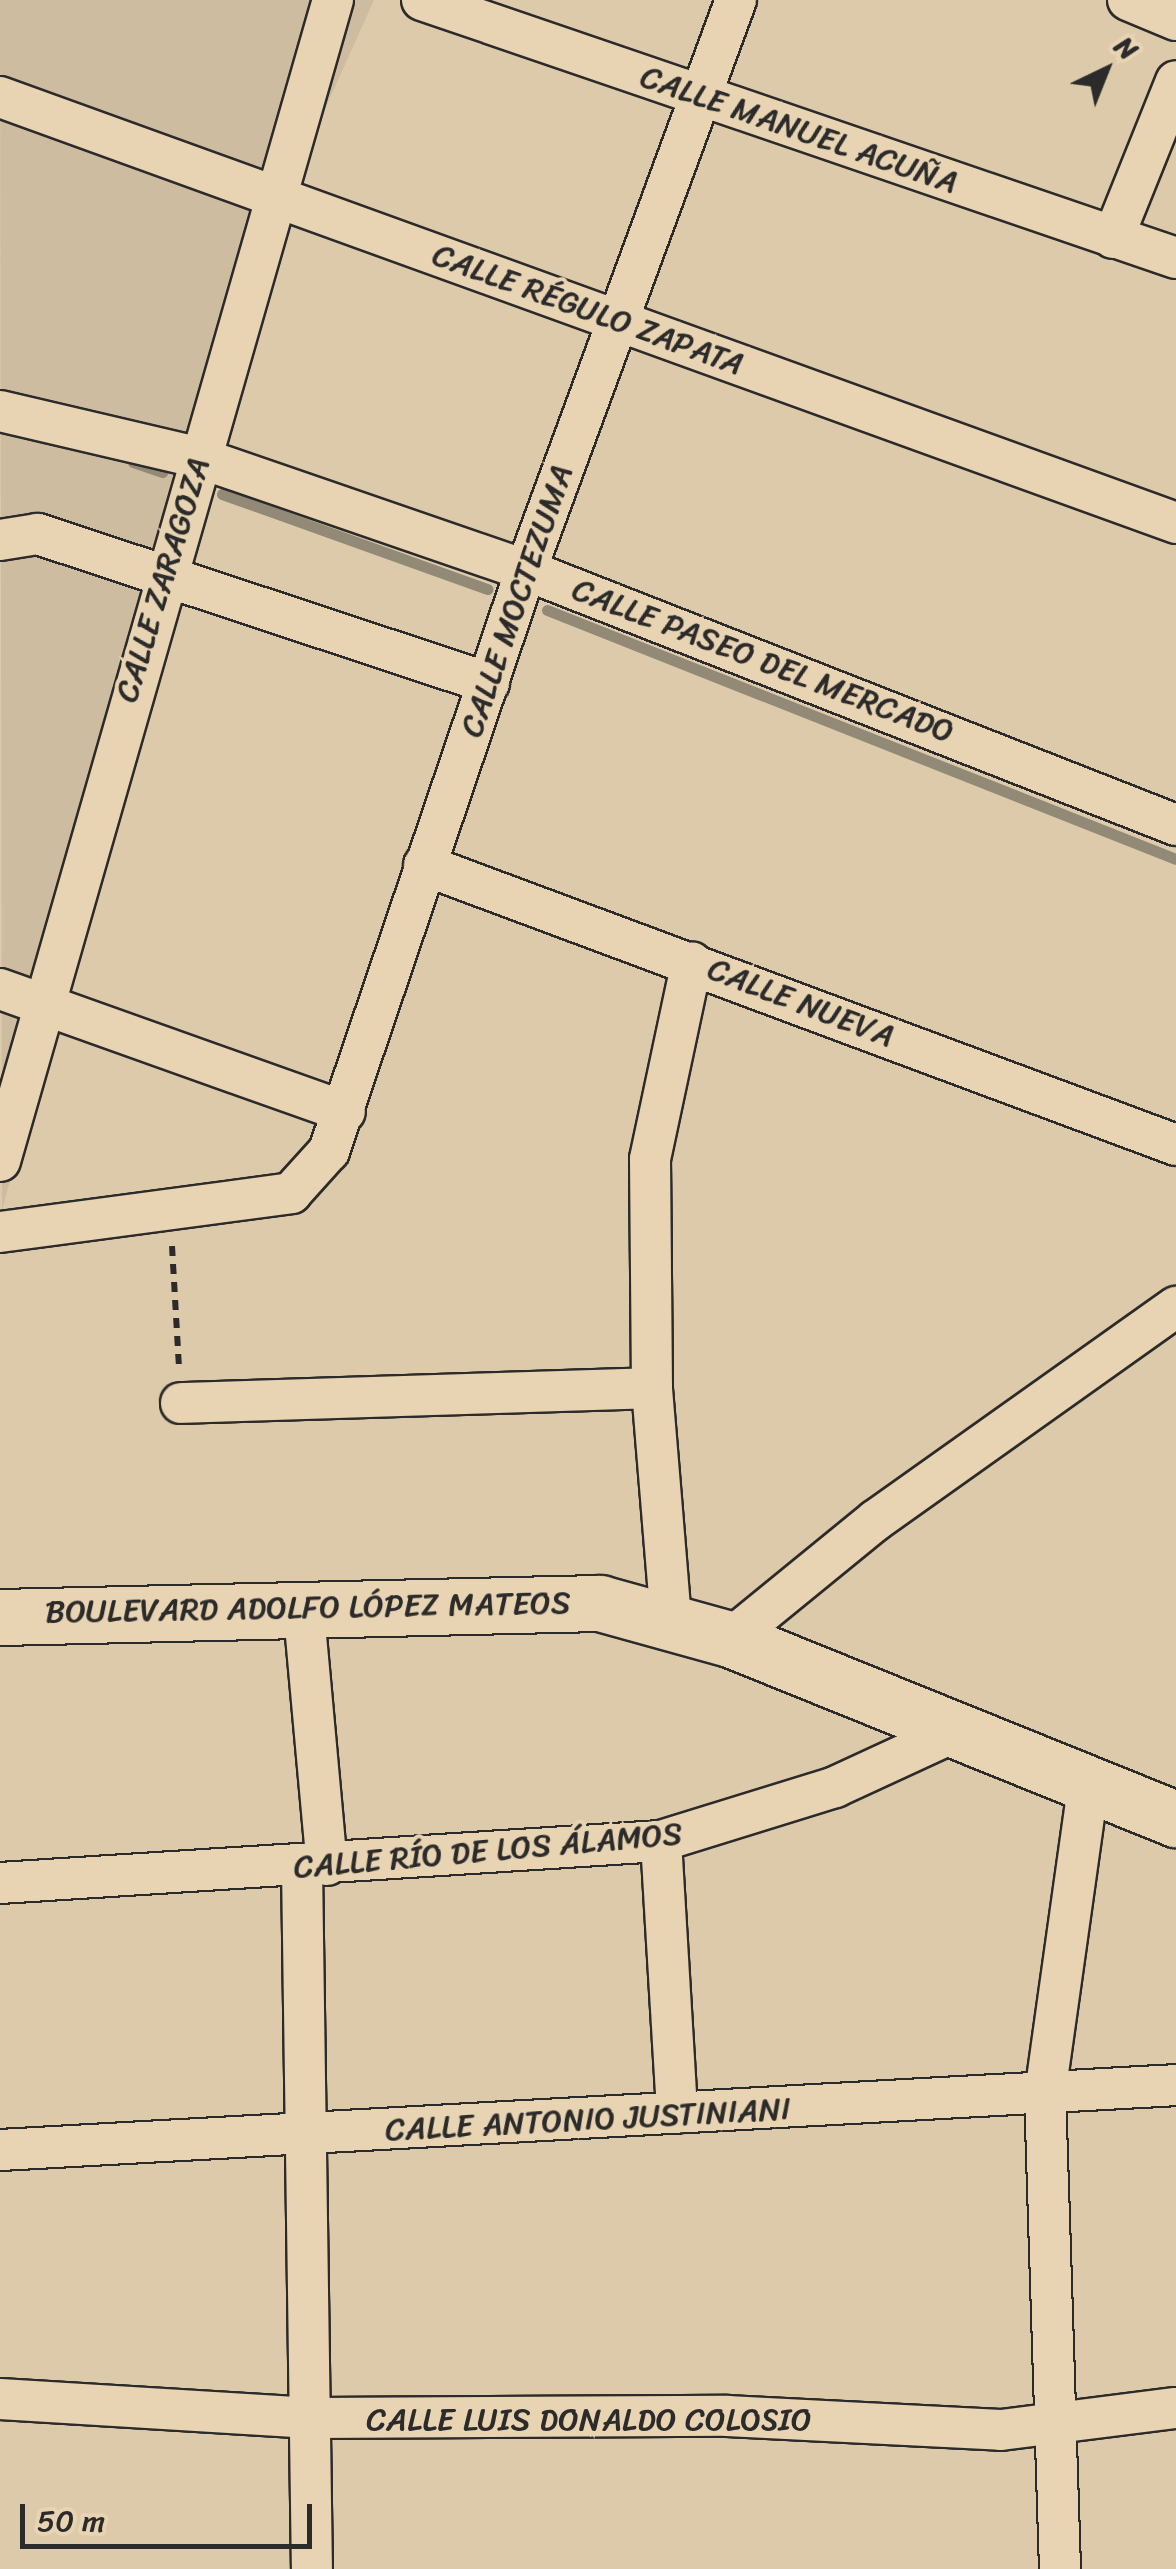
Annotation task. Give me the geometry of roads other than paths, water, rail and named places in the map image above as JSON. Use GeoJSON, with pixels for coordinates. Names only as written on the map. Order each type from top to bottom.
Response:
{"type":"FeatureCollection","features":[{"type":"Feature","properties":{"kind":"main road","name":"BOULEVARD ADOLFO LÓPEZ MATEOS"},"geometry":{"type":"LineString","coordinates":[[0,1617],[303,1603],[528,1598],[671,1620],[730,1640],[1176,1819]]}},
{"type":"Feature","properties":{"kind":"street","name":"CALLE ZARAGOZA"},"geometry":{"type":"LineString","coordinates":[[0,1161],[40,1004],[332,0]]}},
{"type":"Feature","properties":{"kind":"street","name":"CALLE MANUEL ACUÑA"},"geometry":{"type":"LineString","coordinates":[[422,0],[1176,258]]}},
{"type":"Feature","properties":{"kind":"street","name":"CALLE MOCTEZUMA"},"geometry":{"type":"LineString","coordinates":[[0,1232],[170,1215],[291,1193],[309,1182],[344,1112],[526,570],[736,0]]}},
{"type":"Feature","properties":{"kind":"street"},"geometry":{"type":"LineString","coordinates":[[1128,0],[1176,20]]}},
{"type":"Feature","properties":{"kind":"street"},"geometry":{"type":"LineString","coordinates":[[1114,238],[1176,81]]}},
{"type":"Feature","properties":{"kind":"street","name":"CALLE RÉGULO ZAPATA"},"geometry":{"type":"LineString","coordinates":[[0,97],[1176,523]]}},
{"type":"Feature","properties":{"kind":"street","name":"CALLE PASEO DEL MERCADO"},"geometry":{"type":"LineString","coordinates":[[0,412],[200,458],[526,570],[1176,824]]}},
{"type":"Feature","properties":{"kind":"street"},"geometry":{"type":"LineString","coordinates":[[0,540],[38,534],[164,572],[488,683]]}},
{"type":"Feature","properties":{"kind":"street","name":"CALLE NUEVA"},"geometry":{"type":"LineString","coordinates":[[424,866],[692,962],[1176,1145]]}},
{"type":"Feature","properties":{"kind":"street"},"geometry":{"type":"LineString","coordinates":[[671,1620],[652,1388],[650,1158],[692,962]]}},
{"type":"Feature","properties":{"kind":"street"},"geometry":{"type":"LineString","coordinates":[[0,990],[344,1112]]}},
{"type":"Feature","properties":{"kind":"street"},"geometry":{"type":"LineString","coordinates":[[730,1640],[876,1520],[1176,1307]]}},
{"type":"Feature","properties":{"kind":"street"},"geometry":{"type":"LineString","coordinates":[[181,1403],[652,1388]]}},
{"type":"Feature","properties":{"kind":"street"},"geometry":{"type":"LineString","coordinates":[[303,1603],[315,1866],[309,2137],[316,2418],[312,2569]]}},
{"type":"Feature","properties":{"kind":"street","name":"CALLE RÍO DE LOS ÁLAMOS"},"geometry":{"type":"LineString","coordinates":[[0,1883],[315,1866],[661,1841],[835,1787],[956,1730]]}},
{"type":"Feature","properties":{"kind":"street"},"geometry":{"type":"LineString","coordinates":[[1060,2569],[1052,2427],[1046,2094],[1089,1782]]}},
{"type":"Feature","properties":{"kind":"street"},"geometry":{"type":"LineString","coordinates":[[661,1841],[677,2113]]}},
{"type":"Feature","properties":{"kind":"street","name":"CALLE ANTONIO JUSTINIANI"},"geometry":{"type":"LineString","coordinates":[[0,2150],[309,2137],[1176,2085]]}},
{"type":"Feature","properties":{"kind":"street","name":"CALLE LUIS DONALDO COLOSIO"},"geometry":{"type":"LineString","coordinates":[[0,2399],[316,2418],[727,2416],[1052,2427],[1176,2408]]}},
{"type":"Feature","properties":{"kind":"waterway"},"geometry":{"type":"LineString","coordinates":[[133,462],[162,472]]}},
{"type":"Feature","properties":{"kind":"waterway"},"geometry":{"type":"LineString","coordinates":[[222,494],[487,589]]}},
{"type":"Feature","properties":{"kind":"waterway"},"geometry":{"type":"LineString","coordinates":[[547,610],[1176,859]]}}]}
